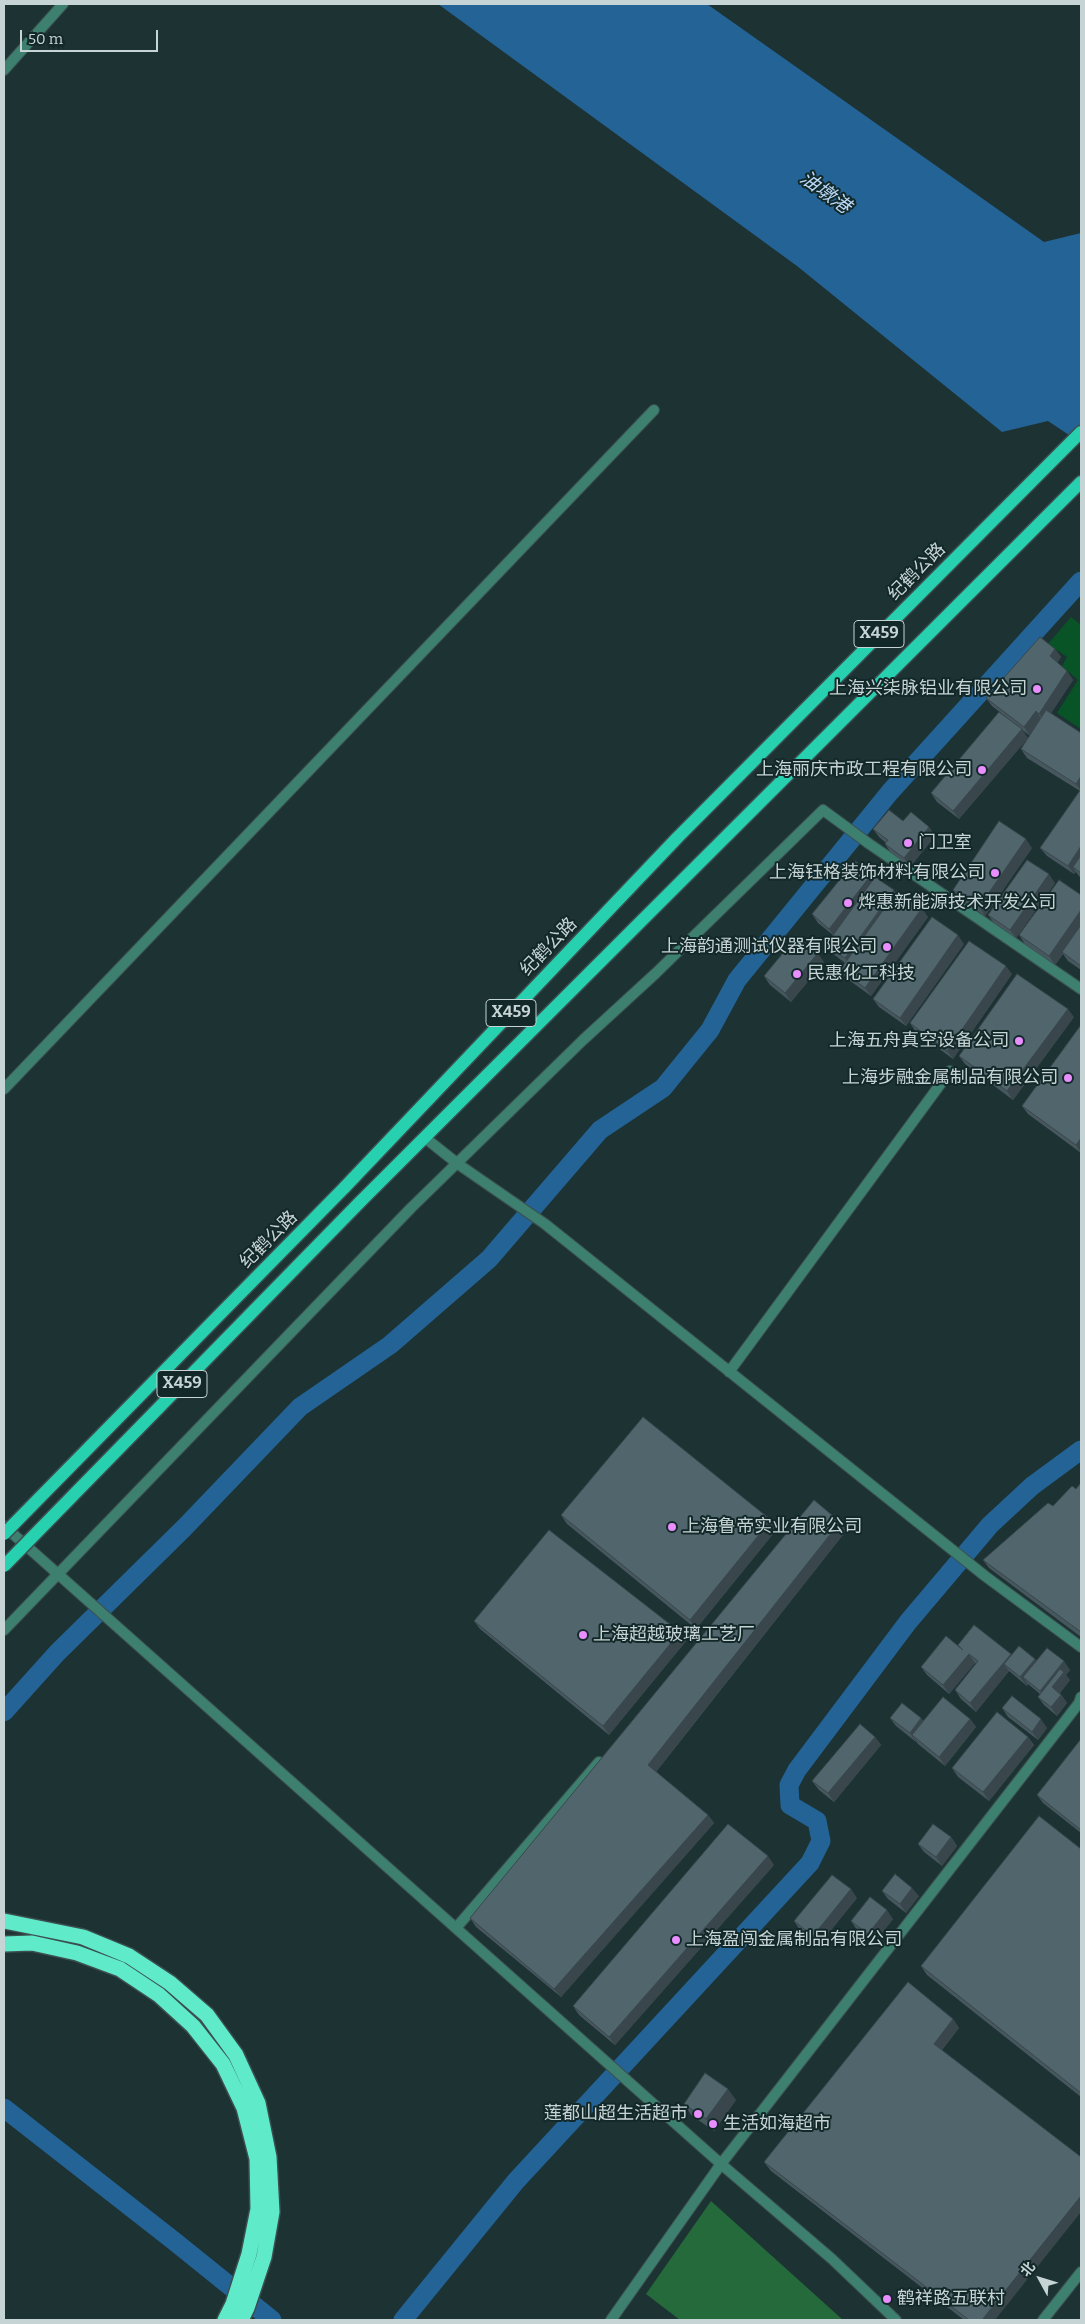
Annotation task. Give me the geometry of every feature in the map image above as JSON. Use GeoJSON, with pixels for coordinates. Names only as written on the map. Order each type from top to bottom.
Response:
{"type":"FeatureCollection","features":[{"type":"Feature","properties":{"kind":"highway"},"geometry":{"type":"LineString","coordinates":[[4,1921],[83,1937],[129,1956],[170,1982],[207,2015],[236,2055],[258,2103],[270,2157],[272,2212],[264,2257],[247,2308],[241,2320]]}},
{"type":"Feature","properties":{"kind":"highway"},"geometry":{"type":"LineString","coordinates":[[4,1944],[32,1943],[77,1954],[120,1969],[159,1995],[193,2026],[223,2064],[244,2108],[257,2159],[258,2210],[249,2254],[233,2304],[225,2320]]}},
{"type":"Feature","properties":{"kind":"main road","name":"纪鹤公路"},"geometry":{"type":"LineString","coordinates":[[4,1534],[344,1188],[678,837],[1081,432]]}},
{"type":"Feature","properties":{"kind":"main road","name":"X459"},"geometry":{"type":"LineString","coordinates":[[4,1566],[424,1137],[1081,482]]}},
{"type":"Feature","properties":{"kind":"street"},"geometry":{"type":"LineString","coordinates":[[4,70],[63,4]]}},
{"type":"Feature","properties":{"kind":"street"},"geometry":{"type":"LineString","coordinates":[[4,1090],[654,410]]}},
{"type":"Feature","properties":{"kind":"street"},"geometry":{"type":"LineString","coordinates":[[4,1630],[411,1208],[823,810],[868,843],[1081,988]]}},
{"type":"Feature","properties":{"kind":"street"},"geometry":{"type":"LineString","coordinates":[[729,1372],[950,1071]]}},
{"type":"Feature","properties":{"kind":"street"},"geometry":{"type":"LineString","coordinates":[[424,1137],[458,1164],[512,1199],[546,1224],[944,1544],[1081,1647]]}},
{"type":"Feature","properties":{"kind":"street"},"geometry":{"type":"LineString","coordinates":[[4,1526],[644,2096],[832,2259],[896,2320]]}},
{"type":"Feature","properties":{"kind":"street"},"geometry":{"type":"LineString","coordinates":[[611,2320],[721,2164],[1072,1711],[1081,1696]]}},
{"type":"Feature","properties":{"kind":"street"},"geometry":{"type":"LineString","coordinates":[[456,1928],[606,1754]]}},
{"type":"Feature","properties":{"kind":"street"},"geometry":{"type":"LineString","coordinates":[[1043,2320],[1081,2272]]}},
{"type":"Feature","properties":{"kind":"green space"},"geometry":{"type":"Polygon","coordinates":[[[1071,617],[1081,625],[1081,729],[1057,713],[1078,680],[1062,666],[1067,657],[1048,644],[1071,617]]]}},
{"type":"Feature","properties":{"kind":"green space"},"geometry":{"type":"Polygon","coordinates":[[[711,2201],[843,2320],[680,2320],[646,2294],[711,2201]]]}},
{"type":"Feature","properties":{"kind":"water","name":"油墩港"},"geometry":{"type":"Polygon","coordinates":[[[438,4],[707,4],[1044,242],[1081,233],[1081,443],[1048,421],[1002,432],[797,266],[438,4]]]}},
{"type":"Feature","properties":{"kind":"building","name":"上海兴柒脉铝业有限公司"},"geometry":{"type":"Polygon","coordinates":[[[1040,637],[1055,649],[1050,656],[1067,671],[1039,714],[1036,711],[1024,727],[986,698],[1040,637]]]}},
{"type":"Feature","properties":{"kind":"building"},"geometry":{"type":"Polygon","coordinates":[[[1046,710],[1081,733],[1081,776],[1076,784],[1021,749],[1046,710]]]}},
{"type":"Feature","properties":{"kind":"building","name":"上海丽庆市政工程有限公司"},"geometry":{"type":"Polygon","coordinates":[[[999,712],[1022,729],[953,811],[931,793],[999,712]]]}},
{"type":"Feature","properties":{"kind":"building"},"geometry":{"type":"Polygon","coordinates":[[[1081,789],[1081,846],[1068,866],[1040,848],[1081,789]]]}},
{"type":"Feature","properties":{"kind":"building","name":"门卫室"},"geometry":{"type":"Polygon","coordinates":[[[889,810],[903,821],[911,812],[929,827],[904,858],[885,844],[888,840],[873,829],[889,810]]]}},
{"type":"Feature","properties":{"kind":"building","name":"上海钰格装饰材料有限公司"},"geometry":{"type":"Polygon","coordinates":[[[999,821],[1026,839],[979,907],[953,890],[999,821]]]}},
{"type":"Feature","properties":{"kind":"building"},"geometry":{"type":"Polygon","coordinates":[[[1081,855],[1081,873],[1073,867],[1081,855]]]}},
{"type":"Feature","properties":{"kind":"building"},"geometry":{"type":"Polygon","coordinates":[[[1027,860],[1049,874],[1010,930],[988,915],[1027,860]]]}},
{"type":"Feature","properties":{"kind":"building"},"geometry":{"type":"Polygon","coordinates":[[[855,861],[872,874],[829,929],[812,914],[855,861]]]}},
{"type":"Feature","properties":{"kind":"building"},"geometry":{"type":"Polygon","coordinates":[[[875,877],[894,890],[845,958],[826,945],[875,877]]]}},
{"type":"Feature","properties":{"kind":"building"},"geometry":{"type":"Polygon","coordinates":[[[1059,880],[1081,895],[1081,910],[1049,956],[1019,935],[1059,880]]]}},
{"type":"Feature","properties":{"kind":"building","name":"上海韵通测试仪器有限公司"},"geometry":{"type":"Polygon","coordinates":[[[897,891],[922,908],[865,988],[840,970],[897,891]]]}},
{"type":"Feature","properties":{"kind":"building"},"geometry":{"type":"Polygon","coordinates":[[[932,917],[958,935],[900,1018],[873,999],[932,917]]]}},
{"type":"Feature","properties":{"kind":"building"},"geometry":{"type":"Polygon","coordinates":[[[1081,925],[1081,966],[1062,952],[1081,925]]]}},
{"type":"Feature","properties":{"kind":"building"},"geometry":{"type":"Polygon","coordinates":[[[797,936],[818,953],[785,993],[764,976],[797,936]]]}},
{"type":"Feature","properties":{"kind":"building"},"geometry":{"type":"Polygon","coordinates":[[[969,941],[1006,966],[947,1051],[910,1023],[969,941]]]}},
{"type":"Feature","properties":{"kind":"building","name":"上海五舟真空设备公司"},"geometry":{"type":"Polygon","coordinates":[[[1017,974],[1068,1009],[1007,1091],[959,1056],[1017,974]]]}},
{"type":"Feature","properties":{"kind":"building","name":"上海步融金属制品有限公司"},"geometry":{"type":"Polygon","coordinates":[[[1081,1025],[1081,1138],[1076,1145],[1022,1106],[1081,1025]]]}},
{"type":"Feature","properties":{"kind":"building","name":"上海鲁帝实业有限公司"},"geometry":{"type":"Polygon","coordinates":[[[643,1417],[771,1520],[690,1620],[561,1515],[643,1417]]]}},
{"type":"Feature","properties":{"kind":"building"},"geometry":{"type":"Polygon","coordinates":[[[1081,1483],[1081,1632],[983,1560],[1048,1503],[1053,1506],[1072,1486],[1076,1489],[1081,1483]]]}},
{"type":"Feature","properties":{"kind":"building"},"geometry":{"type":"Polygon","coordinates":[[[814,1500],[840,1522],[648,1765],[708,1815],[554,1989],[470,1918],[814,1500]]]}},
{"type":"Feature","properties":{"kind":"building","name":"上海超越玻璃工艺厂"},"geometry":{"type":"Polygon","coordinates":[[[549,1530],[680,1632],[603,1726],[474,1621],[549,1530]]]}},
{"type":"Feature","properties":{"kind":"building"},"geometry":{"type":"Polygon","coordinates":[[[974,1625],[1011,1654],[970,1703],[955,1690],[978,1661],[969,1654],[943,1685],[921,1667],[946,1636],[963,1650],[958,1645],[974,1625]]]}},
{"type":"Feature","properties":{"kind":"building"},"geometry":{"type":"Polygon","coordinates":[[[1019,1646],[1035,1659],[1020,1677],[1004,1664],[1019,1646]]]}},
{"type":"Feature","properties":{"kind":"building"},"geometry":{"type":"Polygon","coordinates":[[[1047,1648],[1064,1661],[1040,1691],[1023,1677],[1047,1648]]]}},
{"type":"Feature","properties":{"kind":"building"},"geometry":{"type":"Polygon","coordinates":[[[1060,1669],[1064,1672],[1052,1687],[1061,1695],[1051,1707],[1038,1697],[1060,1669]]]}},
{"type":"Feature","properties":{"kind":"building"},"geometry":{"type":"Polygon","coordinates":[[[1012,1696],[1041,1719],[1032,1732],[1002,1708],[1012,1696]]]}},
{"type":"Feature","properties":{"kind":"building"},"geometry":{"type":"Polygon","coordinates":[[[943,1697],[970,1719],[939,1757],[912,1735],[943,1697]]]}},
{"type":"Feature","properties":{"kind":"building"},"geometry":{"type":"Polygon","coordinates":[[[902,1703],[921,1718],[910,1733],[890,1718],[902,1703]]]}},
{"type":"Feature","properties":{"kind":"building"},"geometry":{"type":"Polygon","coordinates":[[[997,1712],[1028,1737],[983,1792],[952,1768],[997,1712]]]}},
{"type":"Feature","properties":{"kind":"building"},"geometry":{"type":"Polygon","coordinates":[[[860,1724],[875,1737],[828,1793],[812,1781],[860,1724]]]}},
{"type":"Feature","properties":{"kind":"building"},"geometry":{"type":"Polygon","coordinates":[[[1081,1739],[1081,1830],[1037,1795],[1081,1739]]]}},
{"type":"Feature","properties":{"kind":"building"},"geometry":{"type":"Polygon","coordinates":[[[1039,1816],[1081,1849],[1081,2093],[921,1966],[1039,1816]]]}},
{"type":"Feature","properties":{"kind":"building","name":"上海盈闯金属制品有限公司"},"geometry":{"type":"Polygon","coordinates":[[[728,1824],[768,1856],[609,2037],[573,2006],[728,1824]]]}},
{"type":"Feature","properties":{"kind":"building"},"geometry":{"type":"Polygon","coordinates":[[[933,1824],[951,1837],[936,1857],[918,1844],[933,1824]]]}},
{"type":"Feature","properties":{"kind":"building"},"geometry":{"type":"Polygon","coordinates":[[[895,1874],[912,1888],[900,1904],[882,1891],[895,1874]]]}},
{"type":"Feature","properties":{"kind":"building"},"geometry":{"type":"Polygon","coordinates":[[[832,1875],[851,1889],[813,1936],[794,1921],[832,1875]]]}},
{"type":"Feature","properties":{"kind":"building"},"geometry":{"type":"Polygon","coordinates":[[[870,1897],[887,1910],[868,1934],[851,1921],[870,1897]]]}},
{"type":"Feature","properties":{"kind":"building"},"geometry":{"type":"Polygon","coordinates":[[[908,1982],[953,2019],[934,2044],[1081,2157],[1081,2196],[982,2320],[969,2320],[764,2162],[908,1982]]]}},
{"type":"Feature","properties":{"kind":"building"},"geometry":{"type":"Polygon","coordinates":[[[705,2073],[728,2089],[706,2119],[684,2104],[705,2073]]]}},
{"type":"Feature","properties":{"kind":"waterway"},"geometry":{"type":"LineString","coordinates":[[4,1712],[57,1653],[184,1528],[300,1407],[390,1345],[489,1259],[600,1130],[663,1088],[710,1030],[737,980],[890,792],[1081,581]]}},
{"type":"Feature","properties":{"kind":"waterway"},"geometry":{"type":"LineString","coordinates":[[403,2320],[516,2181],[810,1863],[821,1841],[817,1821],[790,1805],[789,1785],[797,1770],[908,1622],[990,1525],[1032,1486],[1081,1450]]}},
{"type":"Feature","properties":{"kind":"waterway"},"geometry":{"type":"LineString","coordinates":[[4,2108],[272,2320]]}},
{"type":"Feature","properties":{"kind":"place","name":"上海兴柒脉铝业有限公司"},"geometry":{"type":"Point","coordinates":[1037,689]}},
{"type":"Feature","properties":{"kind":"place","name":"上海丽庆市政工程有限公司"},"geometry":{"type":"Point","coordinates":[982,770]}},
{"type":"Feature","properties":{"kind":"place","name":"门卫室"},"geometry":{"type":"Point","coordinates":[908,843]}},
{"type":"Feature","properties":{"kind":"place","name":"上海钰格装饰材料有限公司"},"geometry":{"type":"Point","coordinates":[995,873]}},
{"type":"Feature","properties":{"kind":"place","name":"烨惠新能源技术开发公司"},"geometry":{"type":"Point","coordinates":[848,903]}},
{"type":"Feature","properties":{"kind":"place","name":"上海韵通测试仪器有限公司"},"geometry":{"type":"Point","coordinates":[887,947]}},
{"type":"Feature","properties":{"kind":"place","name":"民惠化工科技"},"geometry":{"type":"Point","coordinates":[797,974]}},
{"type":"Feature","properties":{"kind":"place","name":"上海五舟真空设备公司"},"geometry":{"type":"Point","coordinates":[1019,1041]}},
{"type":"Feature","properties":{"kind":"place","name":"上海步融金属制品有限公司"},"geometry":{"type":"Point","coordinates":[1068,1078]}},
{"type":"Feature","properties":{"kind":"place","name":"上海鲁帝实业有限公司"},"geometry":{"type":"Point","coordinates":[672,1527]}},
{"type":"Feature","properties":{"kind":"place","name":"上海超越玻璃工艺厂"},"geometry":{"type":"Point","coordinates":[583,1635]}},
{"type":"Feature","properties":{"kind":"place","name":"上海盈闯金属制品有限公司"},"geometry":{"type":"Point","coordinates":[676,1940]}},
{"type":"Feature","properties":{"kind":"place","name":"莲都山超生活超市"},"geometry":{"type":"Point","coordinates":[698,2114]}},
{"type":"Feature","properties":{"kind":"place","name":"生活如海超市"},"geometry":{"type":"Point","coordinates":[713,2124]}},
{"type":"Feature","properties":{"kind":"place","name":"鹤祥路五联村"},"geometry":{"type":"Point","coordinates":[887,2299]}}]}
